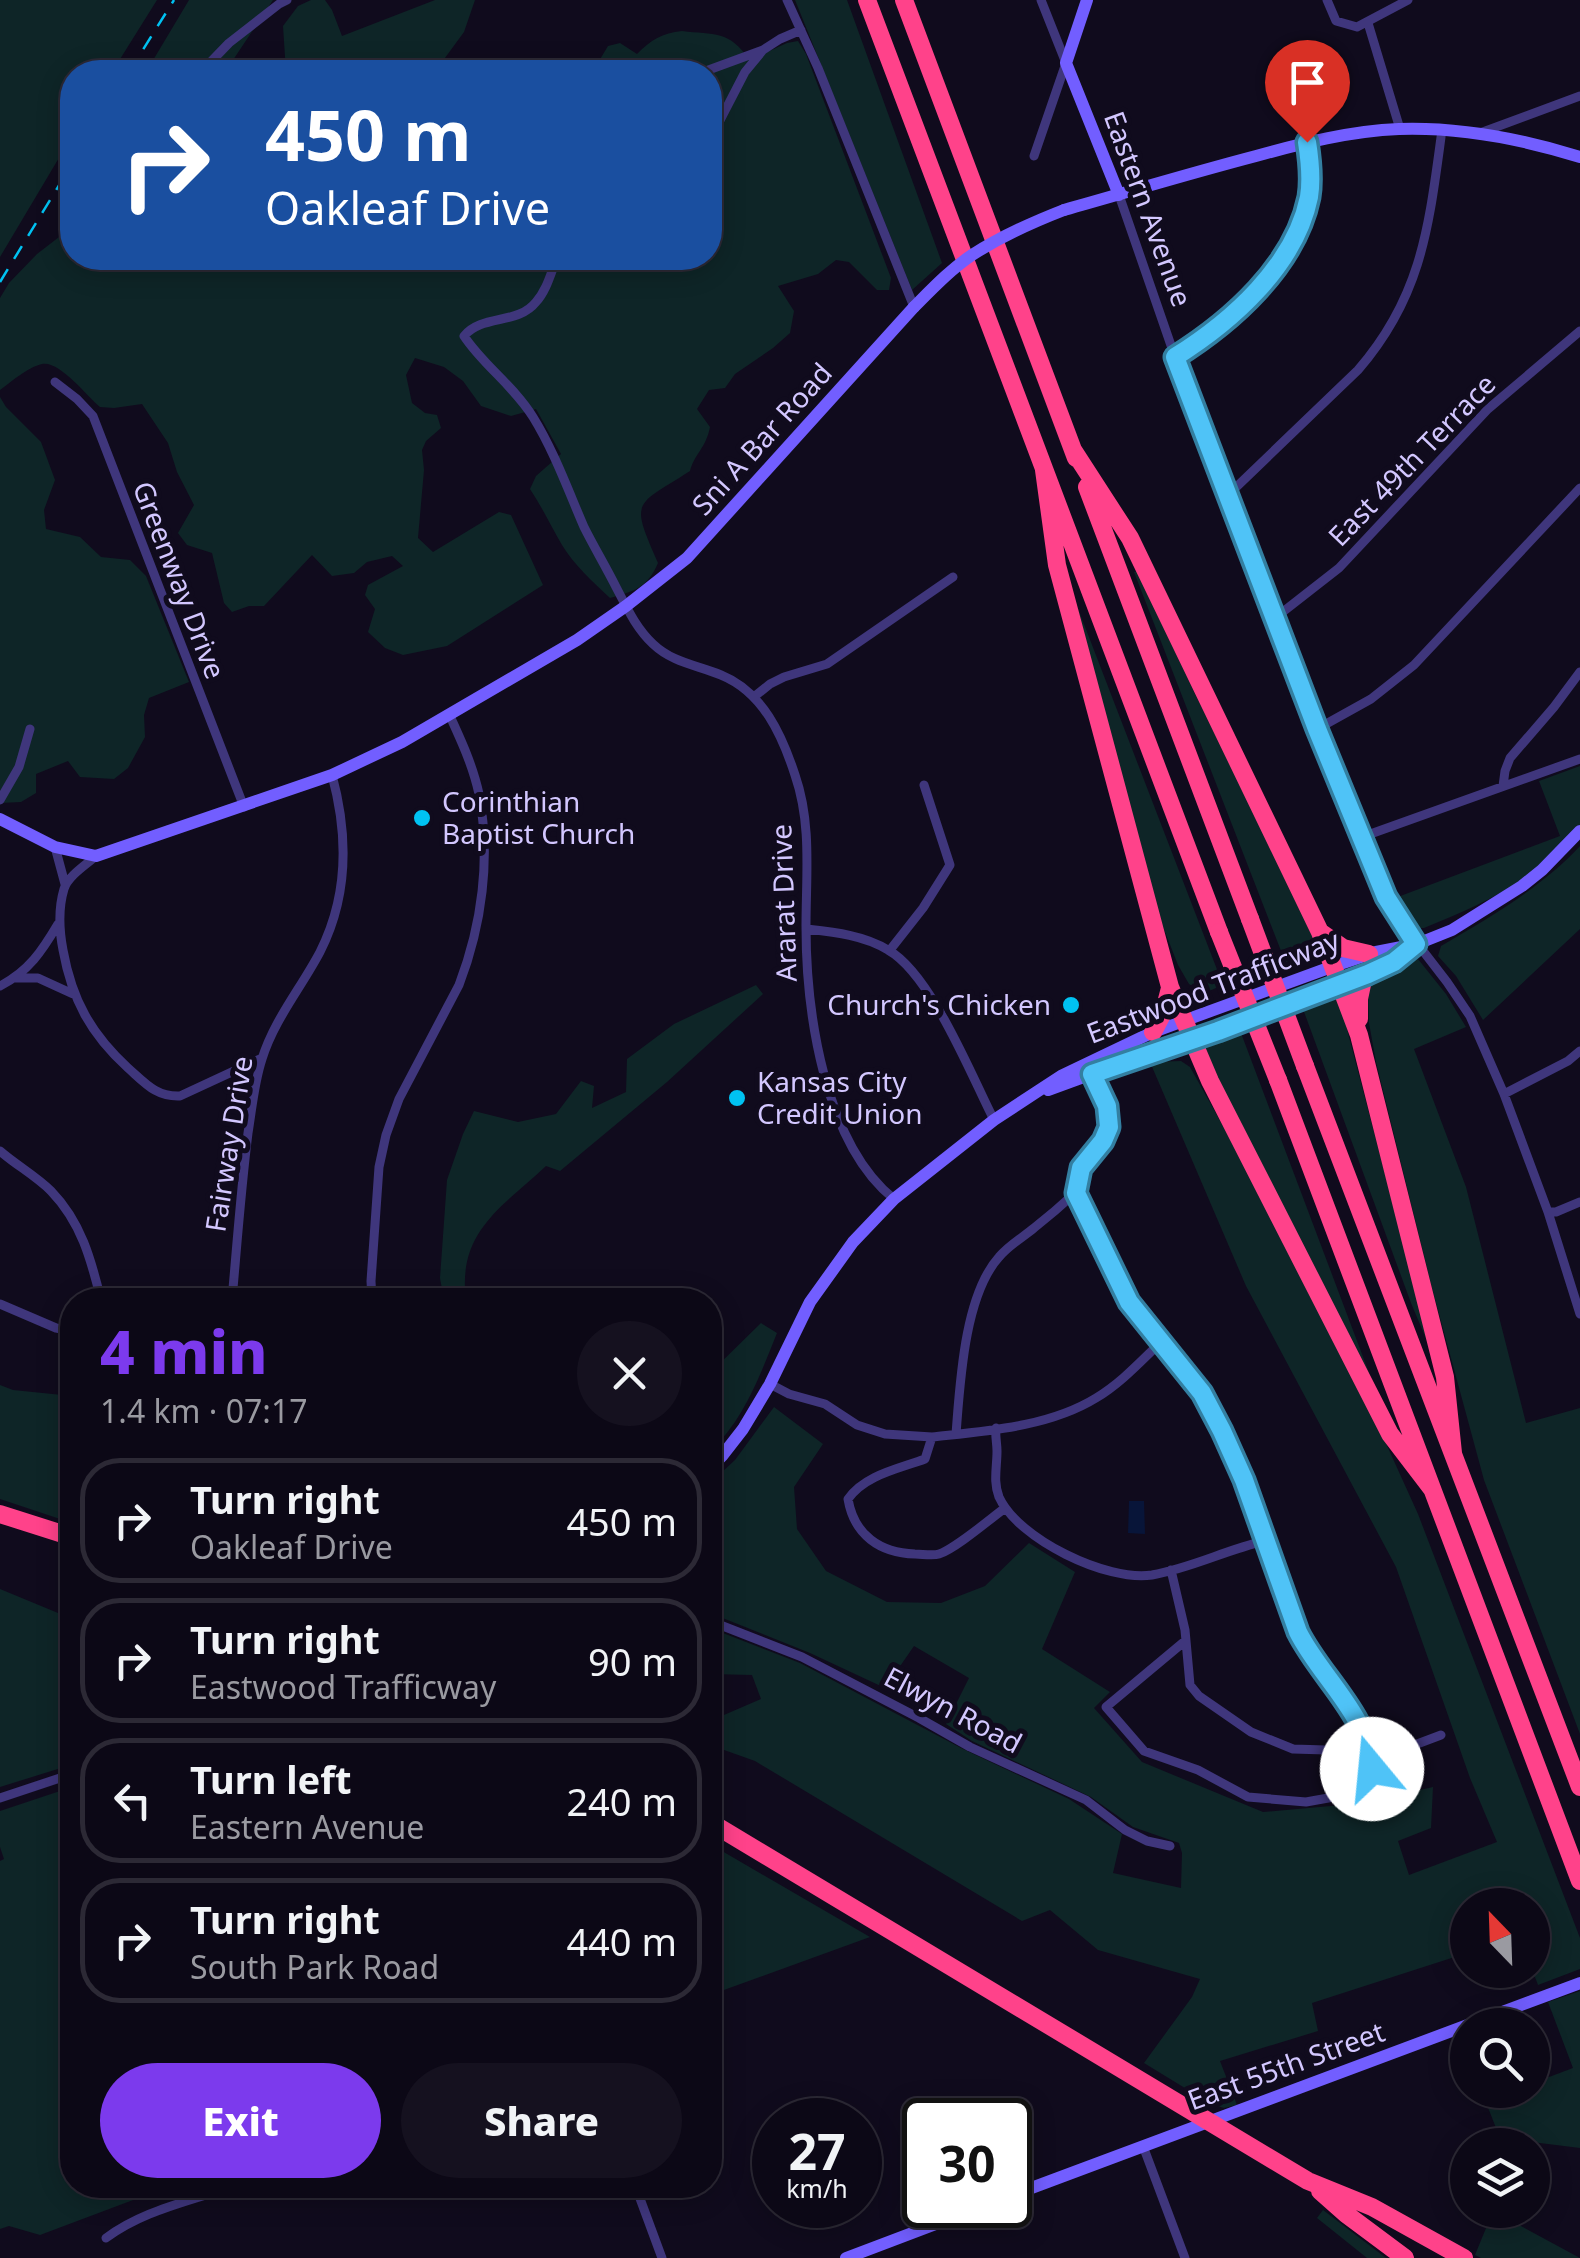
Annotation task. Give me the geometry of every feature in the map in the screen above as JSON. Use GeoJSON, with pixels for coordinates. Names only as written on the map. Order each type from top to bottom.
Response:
{"type":"FeatureCollection","features":[{"type":"Feature","properties":{"kind":"highway"},"geometry":{"type":"LineString","coordinates":[[867,0],[1580,1881]]}},
{"type":"Feature","properties":{"kind":"highway"},"geometry":{"type":"LineString","coordinates":[[904,0],[1304,1066],[1580,1787]]}},
{"type":"Feature","properties":{"kind":"highway"},"geometry":{"type":"LineString","coordinates":[[1073,450],[1130,538],[1334,966],[1359,1035],[1445,1377],[1452,1454]]}},
{"type":"Feature","properties":{"kind":"highway"},"geometry":{"type":"LineString","coordinates":[[1044,470],[1057,564],[1170,987],[1210,1082],[1390,1434],[1432,1489]]}},
{"type":"Feature","properties":{"kind":"highway"},"geometry":{"type":"LineString","coordinates":[[1320,932],[1343,948],[1369,954]]}},
{"type":"Feature","properties":{"kind":"highway"},"geometry":{"type":"LineString","coordinates":[[1359,1035],[1359,998],[1364,975]]}},
{"type":"Feature","properties":{"kind":"highway"},"geometry":{"type":"LineString","coordinates":[[1152,1032],[1164,1011],[1170,987]]}},
{"type":"Feature","properties":{"kind":"highway"},"geometry":{"type":"LineString","coordinates":[[0,1514],[60,1533]]}},
{"type":"Feature","properties":{"kind":"highway"},"geometry":{"type":"LineString","coordinates":[[722,1829],[1308,2181],[1372,2207],[1464,2258]]}},
{"type":"Feature","properties":{"kind":"highway"},"geometry":{"type":"LineString","coordinates":[[1308,2181],[1405,2258]]}},
{"type":"Feature","properties":{"kind":"street"},"geometry":{"type":"LineString","coordinates":[[213,60],[229,43],[287,0]]}},
{"type":"Feature","properties":{"kind":"street"},"geometry":{"type":"LineString","coordinates":[[787,0],[914,307]]}},
{"type":"Feature","properties":{"kind":"street","name":"Eastern Avenue"},"geometry":{"type":"LineString","coordinates":[[1041,0],[1119,195],[1175,357],[1317,729],[1386,897],[1470,1016],[1548,1212],[1580,1314]]}},
{"type":"Feature","properties":{"kind":"street"},"geometry":{"type":"LineString","coordinates":[[1034,156],[1087,0]]}},
{"type":"Feature","properties":{"kind":"street"},"geometry":{"type":"LineString","coordinates":[[1329,5],[1336,21],[1357,27],[1408,0]]}},
{"type":"Feature","properties":{"kind":"street"},"geometry":{"type":"LineString","coordinates":[[1368,22],[1400,129]]}},
{"type":"Feature","properties":{"kind":"street"},"geometry":{"type":"LineString","coordinates":[[722,65],[802,30]]}},
{"type":"Feature","properties":{"kind":"street"},"geometry":{"type":"LineString","coordinates":[[722,116],[745,72],[763,50]]}},
{"type":"Feature","properties":{"kind":"street"},"geometry":{"type":"LineString","coordinates":[[1477,134],[1580,96]]}},
{"type":"Feature","properties":{"kind":"street"},"geometry":{"type":"LineString","coordinates":[[1228,495],[1358,370],[1394,323],[1419,261],[1442,130]]}},
{"type":"Feature","properties":{"kind":"street","name":"Sni A Bar Road"},"geometry":{"type":"LineString","coordinates":[[0,819],[55,848],[96,856],[244,807],[402,742],[577,640],[687,558],[938,283],[972,255],[1039,220],[1185,174],[1355,132],[1442,130],[1522,142],[1580,157]]}},
{"type":"Feature","properties":{"kind":"street"},"geometry":{"type":"LineString","coordinates":[[1175,357],[1236,313],[1285,252],[1302,221],[1309,196],[1307,142]]}},
{"type":"Feature","properties":{"kind":"street","name":"Ararat Drive"},"geometry":{"type":"LineString","coordinates":[[552,270],[534,306],[516,316],[482,324],[464,336],[532,414],[638,629],[656,648],[681,663],[721,675],[754,696],[776,727],[796,776],[805,814],[806,929],[813,1021],[823,1068],[848,1142],[878,1187],[894,1199]]}},
{"type":"Feature","properties":{"kind":"street","name":"East 49th Terrace"},"geometry":{"type":"LineString","coordinates":[[1275,618],[1339,568],[1488,409],[1580,331]]}},
{"type":"Feature","properties":{"kind":"street","name":"Greenway Drive"},"geometry":{"type":"LineString","coordinates":[[55,382],[93,416],[244,807]]}},
{"type":"Feature","properties":{"kind":"street"},"geometry":{"type":"LineString","coordinates":[[1317,729],[1371,699],[1414,665],[1580,488]]}},
{"type":"Feature","properties":{"kind":"street"},"geometry":{"type":"LineString","coordinates":[[754,696],[784,677],[828,664],[953,577]]}},
{"type":"Feature","properties":{"kind":"street"},"geometry":{"type":"LineString","coordinates":[[1502,786],[1510,758],[1580,672]]}},
{"type":"Feature","properties":{"kind":"street"},"geometry":{"type":"LineString","coordinates":[[371,1288],[378,1167],[386,1135],[466,966],[480,910],[484,838],[478,793],[467,754],[449,714]]}},
{"type":"Feature","properties":{"kind":"street"},"geometry":{"type":"LineString","coordinates":[[0,800],[19,767],[30,730]]}},
{"type":"Feature","properties":{"kind":"street"},"geometry":{"type":"LineString","coordinates":[[1362,837],[1580,759]]}},
{"type":"Feature","properties":{"kind":"street","name":"Fairway Drive"},"geometry":{"type":"LineString","coordinates":[[233,1288],[241,1188],[262,1058],[277,1022],[321,950],[338,905],[345,838],[332,774]]}},
{"type":"Feature","properties":{"kind":"street"},"geometry":{"type":"LineString","coordinates":[[890,950],[950,865],[924,786]]}},
{"type":"Feature","properties":{"kind":"street","name":"Eastwood Trafficway"},"geometry":{"type":"LineString","coordinates":[[722,1453],[770,1384],[810,1302],[853,1242],[894,1199],[994,1120],[1061,1076],[1152,1032],[1369,954],[1416,944],[1452,930],[1542,870],[1580,832]]}},
{"type":"Feature","properties":{"kind":"street"},"geometry":{"type":"LineString","coordinates":[[0,986],[38,959],[58,924],[65,884],[55,848]]}},
{"type":"Feature","properties":{"kind":"street"},"geometry":{"type":"LineString","coordinates":[[65,884],[96,856]]}},
{"type":"Feature","properties":{"kind":"street"},"geometry":{"type":"LineString","coordinates":[[58,924],[73,994],[84,1016],[111,1052],[155,1092],[167,1097],[180,1096],[262,1058]]}},
{"type":"Feature","properties":{"kind":"street"},"geometry":{"type":"LineString","coordinates":[[806,929],[836,932],[890,950],[925,988],[940,1012],[994,1120]]}},
{"type":"Feature","properties":{"kind":"street","name":"Eastwood Trafficway"},"geometry":{"type":"LineString","coordinates":[[1036,1094],[1364,975],[1394,962],[1416,944]]}},
{"type":"Feature","properties":{"kind":"street"},"geometry":{"type":"LineString","coordinates":[[16,978],[38,978],[73,994]]}},
{"type":"Feature","properties":{"kind":"street"},"geometry":{"type":"LineString","coordinates":[[1504,1094],[1580,1051]]}},
{"type":"Feature","properties":{"kind":"street"},"geometry":{"type":"LineString","coordinates":[[1092,1074],[1107,1106],[1109,1127],[1081,1168],[1076,1193],[1129,1302],[1202,1393],[1244,1480],[1303,1642],[1360,1726],[1372,1769],[1356,1793],[1306,1802],[1248,1796],[1198,1770],[1144,1751],[1106,1708],[1186,1641]]}},
{"type":"Feature","properties":{"kind":"street"},"geometry":{"type":"LineString","coordinates":[[0,1151],[48,1188],[69,1212],[82,1234],[98,1288]]}},
{"type":"Feature","properties":{"kind":"street"},"geometry":{"type":"LineString","coordinates":[[956,1434],[966,1341],[986,1276],[997,1259],[1076,1193]]}},
{"type":"Feature","properties":{"kind":"street"},"geometry":{"type":"LineString","coordinates":[[1548,1212],[1580,1202]]}},
{"type":"Feature","properties":{"kind":"street"},"geometry":{"type":"LineString","coordinates":[[0,1304],[60,1329]]}},
{"type":"Feature","properties":{"kind":"street"},"geometry":{"type":"LineString","coordinates":[[770,1384],[825,1404],[857,1425],[885,1434],[932,1437],[1042,1420],[1081,1406],[1116,1384],[1161,1342]]}},
{"type":"Feature","properties":{"kind":"street"},"geometry":{"type":"LineString","coordinates":[[996,1428],[995,1480],[1005,1508],[1050,1546],[1082,1562],[1124,1575],[1150,1575],[1264,1541]]}},
{"type":"Feature","properties":{"kind":"street"},"geometry":{"type":"LineString","coordinates":[[932,1437],[925,1458],[857,1487],[848,1500],[850,1514],[866,1537],[893,1552],[938,1554],[1005,1508]]}},
{"type":"Feature","properties":{"kind":"street"},"geometry":{"type":"LineString","coordinates":[[1171,1570],[1186,1641],[1190,1684],[1199,1696],[1251,1732],[1293,1749],[1326,1750],[1364,1740]]}},
{"type":"Feature","properties":{"kind":"street","name":"Elwyn Road"},"geometry":{"type":"LineString","coordinates":[[722,1626],[802,1657],[970,1747],[1086,1800],[1126,1830],[1170,1846]]}},
{"type":"Feature","properties":{"kind":"street"},"geometry":{"type":"LineString","coordinates":[[1372,1761],[1442,1734]]}},
{"type":"Feature","properties":{"kind":"street"},"geometry":{"type":"LineString","coordinates":[[0,1798],[60,1778]]}},
{"type":"Feature","properties":{"kind":"street","name":"East 55th Street"},"geometry":{"type":"LineString","coordinates":[[1032,2188],[1580,1983]]}},
{"type":"Feature","properties":{"kind":"street"},"geometry":{"type":"LineString","coordinates":[[1142,2146],[1185,2258]]}},
{"type":"Feature","properties":{"kind":"street"},"geometry":{"type":"LineString","coordinates":[[106,2238],[149,2212],[193,2198]]}},
{"type":"Feature","properties":{"kind":"street"},"geometry":{"type":"LineString","coordinates":[[640,2198],[662,2258]]}},
{"type":"Feature","properties":{"kind":"street"},"geometry":{"type":"LineString","coordinates":[[846,2258],[925,2228]]}},
{"type":"Feature","properties":{"kind":"green space"},"geometry":{"type":"Polygon","coordinates":[[[0,0],[157,0],[120,60],[60,60],[60,156],[0,257],[0,0]]]}},
{"type":"Feature","properties":{"kind":"green space"},"geometry":{"type":"Polygon","coordinates":[[[189,0],[273,0],[233,60],[153,60],[189,0]]]}},
{"type":"Feature","properties":{"kind":"green space"},"geometry":{"type":"Polygon","coordinates":[[[311,0],[325,0],[342,36],[435,0],[475,0],[464,32],[443,60],[285,60],[283,26],[298,6],[311,0]]]}},
{"type":"Feature","properties":{"kind":"green space"},"geometry":{"type":"Polygon","coordinates":[[[795,0],[847,0],[942,263],[912,290],[795,0]]]}},
{"type":"Feature","properties":{"kind":"green space"},"geometry":{"type":"Polygon","coordinates":[[[668,33],[712,34],[728,39],[749,60],[798,41],[891,278],[889,290],[877,290],[849,262],[836,260],[818,274],[778,286],[794,311],[790,333],[735,374],[725,388],[709,390],[697,409],[710,427],[690,471],[642,506],[643,527],[658,563],[645,583],[633,590],[610,598],[567,552],[530,489],[536,476],[561,454],[536,409],[511,416],[481,406],[463,381],[444,367],[415,358],[406,375],[412,403],[425,413],[437,415],[441,428],[422,450],[418,538],[433,552],[499,512],[511,515],[543,585],[447,646],[403,655],[385,648],[368,632],[375,609],[365,595],[368,585],[403,566],[392,556],[367,562],[354,573],[332,576],[312,555],[264,606],[232,612],[224,603],[212,553],[187,545],[178,533],[194,505],[168,443],[142,404],[100,407],[49,364],[31,368],[0,390],[0,298],[37,254],[60,236],[60,270],[722,270],[722,60],[600,60],[608,46],[620,43],[637,54],[668,33]]]}},
{"type":"Feature","properties":{"kind":"green space"},"geometry":{"type":"Polygon","coordinates":[[[0,397],[41,442],[55,480],[44,510],[46,529],[80,537],[101,557],[130,560],[146,576],[189,682],[149,698],[144,715],[145,737],[128,768],[114,779],[80,777],[68,761],[36,774],[36,793],[21,802],[0,803],[0,397]]]}},
{"type":"Feature","properties":{"kind":"green space"},"geometry":{"type":"Polygon","coordinates":[[[1137,571],[1324,955],[1288,969],[1134,572],[1137,571]]]}},
{"type":"Feature","properties":{"kind":"green space"},"geometry":{"type":"Polygon","coordinates":[[[1077,606],[1223,985],[1209,991],[1189,984],[1158,914],[1077,606]]]}},
{"type":"Feature","properties":{"kind":"green space"},"geometry":{"type":"Polygon","coordinates":[[[1580,766],[1580,825],[1546,860],[1514,885],[1470,908],[1424,928],[1410,923],[1395,898],[1560,836],[1539,781],[1580,766]]]}},
{"type":"Feature","properties":{"kind":"green space"},"geometry":{"type":"Polygon","coordinates":[[[1580,846],[1580,929],[1483,1020],[1456,976],[1438,956],[1441,946],[1532,888],[1580,846]]]}},
{"type":"Feature","properties":{"kind":"green space"},"geometry":{"type":"Polygon","coordinates":[[[1418,959],[1466,1027],[1414,1049],[1466,1187],[1526,1423],[1580,1408],[1580,1734],[1484,1480],[1376,1062],[1368,990],[1376,978],[1418,959]]]}},
{"type":"Feature","properties":{"kind":"green space"},"geometry":{"type":"Polygon","coordinates":[[[756,985],[763,994],[667,1082],[560,1171],[546,1166],[499,1208],[476,1239],[469,1256],[466,1288],[442,1288],[447,1180],[474,1111],[518,1122],[556,1114],[581,1081],[594,1086],[592,1108],[626,1092],[627,1059],[674,1024],[756,985]]]}},
{"type":"Feature","properties":{"kind":"green space"},"geometry":{"type":"Polygon","coordinates":[[[1340,997],[1349,1037],[1432,1353],[1303,1009],[1340,997]]]}},
{"type":"Feature","properties":{"kind":"green space"},"geometry":{"type":"Polygon","coordinates":[[[1241,1033],[1374,1386],[1199,1049],[1241,1033]]]}},
{"type":"Feature","properties":{"kind":"green space"},"geometry":{"type":"Polygon","coordinates":[[[1181,1061],[1190,1067],[1260,1192],[1384,1439],[1418,1514],[1580,1938],[1580,1969],[1550,1980],[1550,1888],[1450,1888],[1450,1958],[1312,2003],[1318,2031],[1220,2061],[1237,2105],[1224,2108],[1144,2063],[1192,1997],[1200,1979],[1098,1950],[1050,1910],[1022,1921],[755,1761],[722,1749],[722,1716],[761,1699],[752,1675],[722,1674],[722,1633],[800,1663],[963,1749],[1069,1799],[1122,1834],[1113,1873],[1181,1888],[1179,1843],[1133,1827],[1091,1797],[972,1741],[946,1724],[969,1678],[914,1646],[885,1688],[722,1618],[722,1472],[774,1407],[823,1444],[794,1487],[797,1529],[826,1571],[887,1602],[941,1603],[985,1586],[1029,1543],[1075,1572],[1042,1649],[1110,1692],[1094,1708],[1142,1762],[1263,1812],[1364,1803],[1433,1787],[1431,1828],[1398,1841],[1409,1875],[1497,1842],[1470,1778],[1396,1567],[1246,1286],[1150,1062],[1181,1061]]]}},
{"type":"Feature","properties":{"kind":"green space"},"geometry":{"type":"Polygon","coordinates":[[[761,1323],[777,1333],[742,1411],[722,1439],[722,1361],[761,1323]]]}},
{"type":"Feature","properties":{"kind":"green space"},"geometry":{"type":"Polygon","coordinates":[[[0,1385],[60,1395],[60,1519],[0,1499],[0,1385]]]}},
{"type":"Feature","properties":{"kind":"green space"},"geometry":{"type":"Polygon","coordinates":[[[0,1589],[58,1613],[60,1609],[60,1768],[0,1787],[0,1589]]]}},
{"type":"Feature","properties":{"kind":"green space"},"geometry":{"type":"Polygon","coordinates":[[[60,1791],[60,2198],[138,2198],[40,2235],[9,2226],[0,2229],[0,1861],[4,1859],[0,1811],[60,1791]]]}},
{"type":"Feature","properties":{"kind":"green space"},"geometry":{"type":"Polygon","coordinates":[[[722,1851],[870,1937],[722,1991],[722,1851]]]}},
{"type":"Feature","properties":{"kind":"green space"},"geometry":{"type":"Polygon","coordinates":[[[1580,1991],[1580,2148],[1550,2144],[1550,2128],[1496,2128],[1488,2108],[1550,2108],[1550,2077],[1573,2068],[1548,2002],[1580,1991]]]}},
{"type":"Feature","properties":{"kind":"green space"},"geometry":{"type":"Polygon","coordinates":[[[1323,2210],[1386,2258],[1367,2258],[1317,2218],[1323,2210]]]}},
{"type":"Feature","properties":{"kind":"green space"},"geometry":{"type":"Polygon","coordinates":[[[1486,2228],[1524,2228],[1580,2258],[1481,2258],[1475,2255],[1486,2228]]]}},
{"type":"Feature","properties":{"kind":"water"},"geometry":{"type":"Polygon","coordinates":[[[1129,1501],[1144,1501],[1145,1534],[1128,1533],[1129,1501]]]}},
{"type":"Feature","properties":{"kind":"railway"},"geometry":{"type":"LineString","coordinates":[[136,60],[174,0]]}},
{"type":"Feature","properties":{"kind":"railway"},"geometry":{"type":"LineString","coordinates":[[0,282],[60,184]]}},
{"type":"Feature","properties":{"kind":"place","name":"Corinthian Baptist Church"},"geometry":{"type":"Point","coordinates":[422,818]}},
{"type":"Feature","properties":{"kind":"place","name":"Church's Chicken"},"geometry":{"type":"Point","coordinates":[1071,1005]}},
{"type":"Feature","properties":{"kind":"place","name":"Kansas City Credit Union"},"geometry":{"type":"Point","coordinates":[737,1098]}},
{"type":"Feature","properties":{"kind":"route"},"geometry":{"type":"LineString","coordinates":[[1307,142],[1309,196],[1302,221],[1285,252],[1236,313],[1175,357],[1317,729],[1386,897],[1416,944],[1394,962],[1368,974],[1092,1074],[1107,1106],[1109,1127],[1081,1168],[1076,1193],[1129,1302],[1202,1393],[1222,1431],[1244,1480],[1298,1632],[1360,1726],[1372,1769]]}}]}
